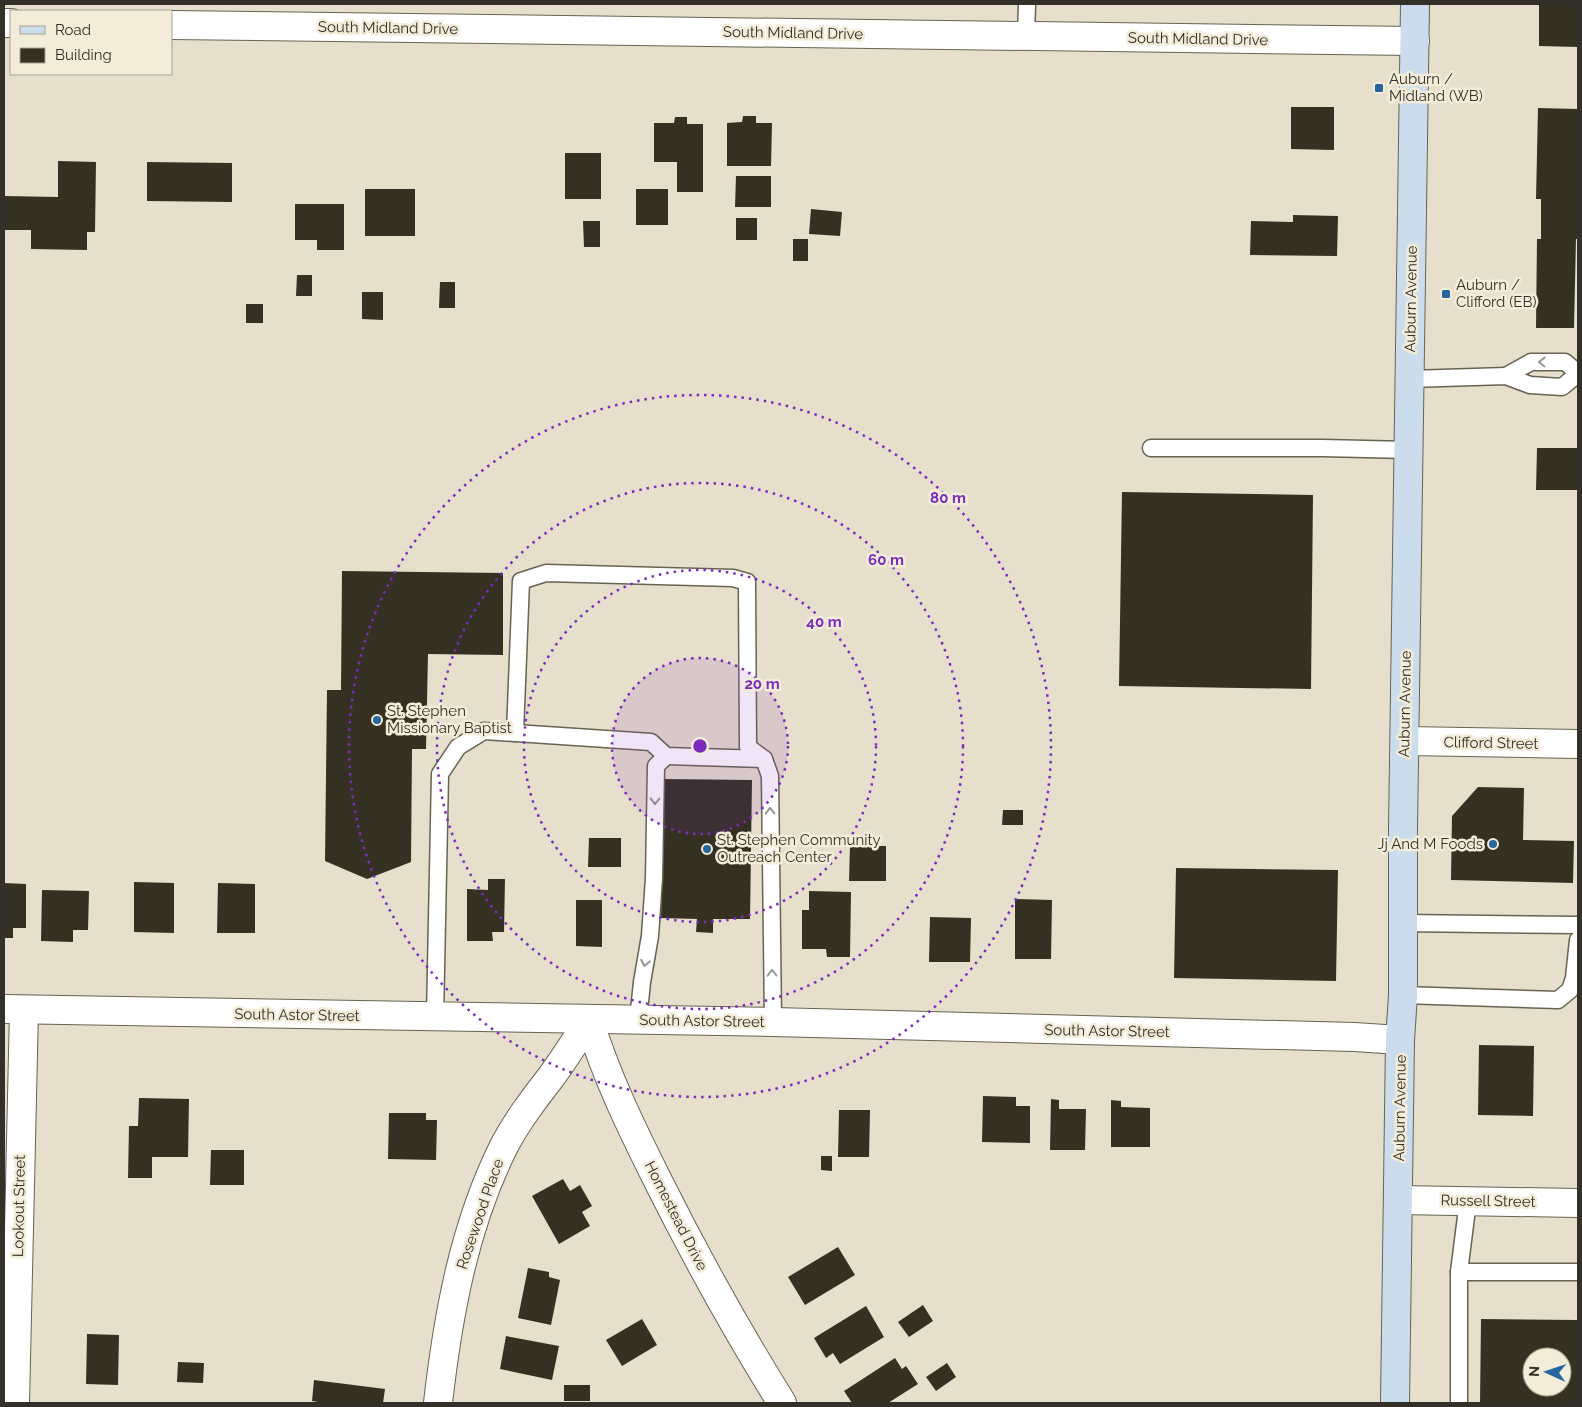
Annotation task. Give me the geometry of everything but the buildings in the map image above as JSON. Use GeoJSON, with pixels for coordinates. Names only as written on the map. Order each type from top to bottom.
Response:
{"type":"FeatureCollection","features":[{"type":"Feature","properties":{"kind":"main road","name":"Auburn Avenue"},"geometry":{"type":"LineString","coordinates":[[1396,1403],[1415,4]]}},
{"type":"Feature","properties":{"kind":"street","name":"South Midland Drive"},"geometry":{"type":"LineString","coordinates":[[172,25],[1415,41]]}},
{"type":"Feature","properties":{"kind":"street","name":"Clifford Street"},"geometry":{"type":"LineString","coordinates":[[1404,741],[1578,744]]}},
{"type":"Feature","properties":{"kind":"street","name":"South Astor Street"},"geometry":{"type":"LineString","coordinates":[[14,1009],[773,1022],[1354,1037],[1400,1040]]}},
{"type":"Feature","properties":{"kind":"street","name":"Lookout Street"},"geometry":{"type":"LineString","coordinates":[[14,1009],[15,1403]]}},
{"type":"Feature","properties":{"kind":"street","name":"Rosewood Place"},"geometry":{"type":"LineString","coordinates":[[438,1403],[450,1311],[469,1239],[492,1175],[504,1146],[520,1118],[589,1020]]}},
{"type":"Feature","properties":{"kind":"street","name":"Homestead Drive"},"geometry":{"type":"LineString","coordinates":[[589,1020],[598,1050],[610,1078],[643,1151],[676,1217],[735,1326],[782,1403]]}},
{"type":"Feature","properties":{"kind":"street","name":"Russell Street"},"geometry":{"type":"LineString","coordinates":[[1398,1200],[1578,1203]]}},
{"type":"Feature","properties":{"kind":"lane"},"geometry":{"type":"LineString","coordinates":[[1026,36],[1027,4]]}},
{"type":"Feature","properties":{"kind":"lane"},"geometry":{"type":"LineString","coordinates":[[1410,379],[1506,376],[1530,385],[1562,387],[1578,374],[1565,362],[1531,362],[1506,376]]}},
{"type":"Feature","properties":{"kind":"lane"},"geometry":{"type":"LineString","coordinates":[[1151,448],[1409,450]]}},
{"type":"Feature","properties":{"kind":"lane"},"geometry":{"type":"LineString","coordinates":[[515,733],[521,581],[546,573],[733,578],[747,582],[748,747],[764,759],[770,776],[773,1022]]}},
{"type":"Feature","properties":{"kind":"lane"},"geometry":{"type":"LineString","coordinates":[[435,1017],[440,774],[458,747],[484,731],[651,742],[666,756],[764,759]]}},
{"type":"Feature","properties":{"kind":"lane"},"geometry":{"type":"LineString","coordinates":[[638,1020],[651,926],[656,766],[666,756]]}},
{"type":"Feature","properties":{"kind":"lane"},"geometry":{"type":"LineString","coordinates":[[1402,923],[1578,925]]}},
{"type":"Feature","properties":{"kind":"lane"},"geometry":{"type":"LineString","coordinates":[[1403,995],[1558,1000],[1570,990],[1574,978],[1578,940]]}},
{"type":"Feature","properties":{"kind":"lane"},"geometry":{"type":"LineString","coordinates":[[1459,1403],[1459,1272],[1468,1201]]}},
{"type":"Feature","properties":{"kind":"lane"},"geometry":{"type":"LineString","coordinates":[[1459,1272],[1578,1272]]}},
{"type":"Feature","properties":{"kind":"place","name":"Auburn / Midland (WB)"},"geometry":{"type":"Point","coordinates":[1379,88]}},
{"type":"Feature","properties":{"kind":"place","name":"Auburn / Clifford (EB)"},"geometry":{"type":"Point","coordinates":[1446,294]}},
{"type":"Feature","properties":{"kind":"place","name":"St. Stephen Missionary Baptist"},"geometry":{"type":"Point","coordinates":[377,720]}},
{"type":"Feature","properties":{"kind":"place","name":"Jj And M Foods"},"geometry":{"type":"Point","coordinates":[1493,844]}},
{"type":"Feature","properties":{"kind":"place","name":"St. Stephen Community Outreach Center"},"geometry":{"type":"Point","coordinates":[707,849]}}]}
